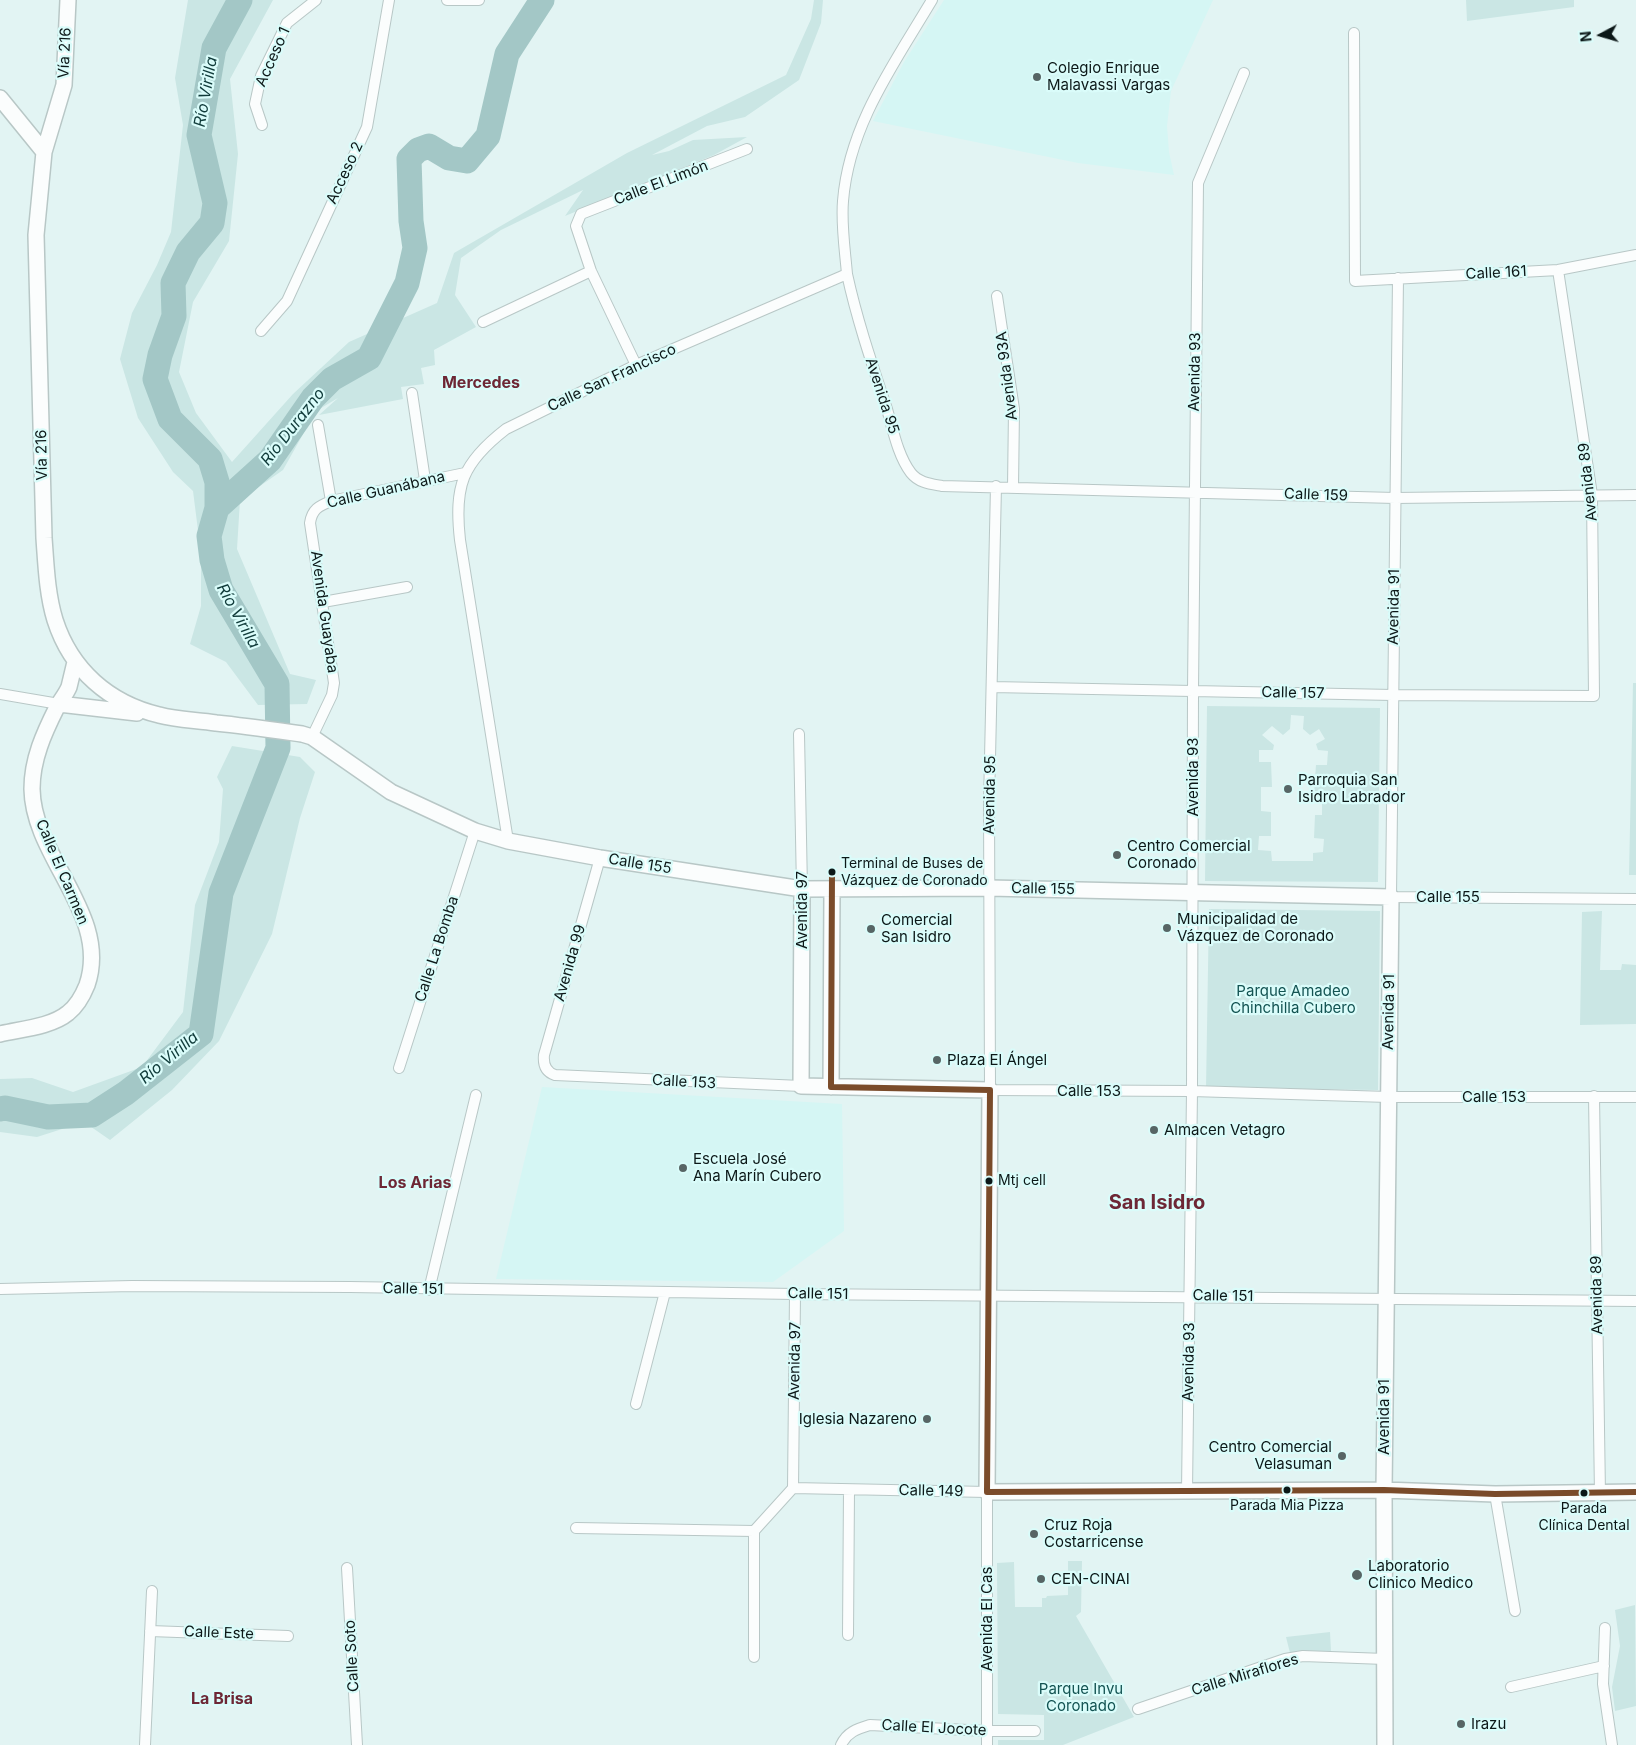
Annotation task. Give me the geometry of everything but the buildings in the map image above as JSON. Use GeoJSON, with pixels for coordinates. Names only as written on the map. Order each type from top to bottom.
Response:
{"type":"FeatureCollection","features":[{"type":"Feature","properties":{"kind":"main road","name":"Vía 216"},"geometry":{"type":"LineString","coordinates":[[68,0],[64,85],[44,152],[36,235],[44,538],[47,581],[55,620],[75,662],[92,682],[118,700],[160,716],[307,735]]}},
{"type":"Feature","properties":{"kind":"main road"},"geometry":{"type":"LineString","coordinates":[[0,98],[44,152]]}},
{"type":"Feature","properties":{"kind":"main road","name":"Calle El Carmen"},"geometry":{"type":"LineString","coordinates":[[0,1034],[47,1023],[68,1013],[83,996],[90,975],[92,951],[86,928],[76,901],[47,846],[37,819],[32,789],[38,745],[68,688],[75,662]]}},
{"type":"Feature","properties":{"kind":"main road"},"geometry":{"type":"LineString","coordinates":[[59,704],[160,716]]}},
{"type":"Feature","properties":{"kind":"main road","name":"Calle 155"},"geometry":{"type":"LineString","coordinates":[[307,735],[391,792],[475,831],[508,841],[600,858],[802,889],[989,888],[1194,891],[1391,897]]}},
{"type":"Feature","properties":{"kind":"main road","name":"Avenida 97"},"geometry":{"type":"LineString","coordinates":[[801,1086],[802,889]]}},
{"type":"Feature","properties":{"kind":"main road","name":"Avenida 97"},"geometry":{"type":"LineString","coordinates":[[831,1087],[832,890]]}},
{"type":"Feature","properties":{"kind":"main road","name":"Avenida 91"},"geometry":{"type":"LineString","coordinates":[[1385,1745],[1385,1299],[1391,897]]}},
{"type":"Feature","properties":{"kind":"main road","name":"Calle 153"},"geometry":{"type":"LineString","coordinates":[[801,1086],[990,1090]]}},
{"type":"Feature","properties":{"kind":"main road","name":"Avenida 95"},"geometry":{"type":"LineString","coordinates":[[987,1492],[990,1090]]}},
{"type":"Feature","properties":{"kind":"main road","name":"Calle 149"},"geometry":{"type":"LineString","coordinates":[[987,1492],[1384,1490],[1495,1494],[1636,1492]]}},
{"type":"Feature","properties":{"kind":"street","name":"Acceso 1"},"geometry":{"type":"LineString","coordinates":[[262,124],[255,104],[261,76],[287,23],[316,0]]}},
{"type":"Feature","properties":{"kind":"street","name":"Acceso 2"},"geometry":{"type":"LineString","coordinates":[[261,331],[287,301],[367,127],[390,0]]}},
{"type":"Feature","properties":{"kind":"street"},"geometry":{"type":"LineString","coordinates":[[447,0],[479,0]]}},
{"type":"Feature","properties":{"kind":"street"},"geometry":{"type":"LineString","coordinates":[[847,274],[843,201],[851,152],[870,103],[932,0]]}},
{"type":"Feature","properties":{"kind":"street","name":"Calle 161"},"geometry":{"type":"LineString","coordinates":[[1354,33],[1355,280],[1558,270],[1636,255]]}},
{"type":"Feature","properties":{"kind":"street","name":"Avenida 93"},"geometry":{"type":"LineString","coordinates":[[1187,1491],[1194,891],[1194,491],[1198,183],[1244,73]]}},
{"type":"Feature","properties":{"kind":"street","name":"Calle El Limón"},"geometry":{"type":"LineString","coordinates":[[591,271],[576,226],[582,214],[747,149]]}},
{"type":"Feature","properties":{"kind":"street","name":"Avenida 89"},"geometry":{"type":"LineString","coordinates":[[1558,270],[1592,495],[1594,696]]}},
{"type":"Feature","properties":{"kind":"street"},"geometry":{"type":"LineString","coordinates":[[483,322],[591,271],[636,365]]}},
{"type":"Feature","properties":{"kind":"street","name":"Calle San Francisco"},"geometry":{"type":"LineString","coordinates":[[508,841],[460,540],[458,498],[465,474],[490,442],[506,430],[636,365],[847,274]]}},
{"type":"Feature","properties":{"kind":"street","name":"Avenida 95"},"geometry":{"type":"LineString","coordinates":[[847,274],[864,338],[898,446],[910,472],[916,479],[942,486],[996,486],[989,888],[990,1090]]}},
{"type":"Feature","properties":{"kind":"street","name":"Avenida 91"},"geometry":{"type":"LineString","coordinates":[[1391,897],[1398,278]]}},
{"type":"Feature","properties":{"kind":"street","name":"Avenida 93A"},"geometry":{"type":"LineString","coordinates":[[997,296],[1014,409],[1013,486]]}},
{"type":"Feature","properties":{"kind":"street"},"geometry":{"type":"LineString","coordinates":[[412,393],[425,480]]}},
{"type":"Feature","properties":{"kind":"street"},"geometry":{"type":"LineString","coordinates":[[318,424],[331,501]]}},
{"type":"Feature","properties":{"kind":"street","name":"Calle Guanábana"},"geometry":{"type":"LineString","coordinates":[[311,513],[318,506],[331,501],[425,480],[465,474]]}},
{"type":"Feature","properties":{"kind":"street","name":"Calle 159"},"geometry":{"type":"LineString","coordinates":[[996,486],[1395,498],[1636,495]]}},
{"type":"Feature","properties":{"kind":"street","name":"Avenida Guayaba"},"geometry":{"type":"LineString","coordinates":[[307,735],[332,695],[334,683],[310,523],[311,513]]}},
{"type":"Feature","properties":{"kind":"street"},"geometry":{"type":"LineString","coordinates":[[322,602],[407,587]]}},
{"type":"Feature","properties":{"kind":"street","name":"Calle 157"},"geometry":{"type":"LineString","coordinates":[[992,687],[1393,695],[1594,696]]}},
{"type":"Feature","properties":{"kind":"street"},"geometry":{"type":"LineString","coordinates":[[0,694],[59,704]]}},
{"type":"Feature","properties":{"kind":"street","name":"Avenida 97"},"geometry":{"type":"LineString","coordinates":[[799,734],[802,889]]}},
{"type":"Feature","properties":{"kind":"street","name":"Calle La Bomba"},"geometry":{"type":"LineString","coordinates":[[399,1068],[475,831]]}},
{"type":"Feature","properties":{"kind":"street","name":"Avenida 99"},"geometry":{"type":"LineString","coordinates":[[546,1068],[544,1055],[600,858]]}},
{"type":"Feature","properties":{"kind":"street","name":"Calle 155"},"geometry":{"type":"LineString","coordinates":[[1391,897],[1636,898]]}},
{"type":"Feature","properties":{"kind":"street","name":"Calle 153"},"geometry":{"type":"LineString","coordinates":[[546,1068],[555,1076],[801,1086]]}},
{"type":"Feature","properties":{"kind":"street","name":"Calle 153"},"geometry":{"type":"LineString","coordinates":[[990,1090],[1192,1091],[1388,1097],[1636,1097]]}},
{"type":"Feature","properties":{"kind":"street"},"geometry":{"type":"LineString","coordinates":[[429,1290],[476,1095]]}},
{"type":"Feature","properties":{"kind":"street","name":"Avenida 89"},"geometry":{"type":"LineString","coordinates":[[1594,1096],[1600,1494]]}},
{"type":"Feature","properties":{"kind":"street","name":"Calle 151"},"geometry":{"type":"LineString","coordinates":[[0,1289],[132,1286],[1636,1301]]}},
{"type":"Feature","properties":{"kind":"street"},"geometry":{"type":"LineString","coordinates":[[636,1404],[665,1292]]}},
{"type":"Feature","properties":{"kind":"street","name":"Avenida 97"},"geometry":{"type":"LineString","coordinates":[[793,1488],[795,1294]]}},
{"type":"Feature","properties":{"kind":"street"},"geometry":{"type":"LineString","coordinates":[[754,1657],[754,1531],[793,1488]]}},
{"type":"Feature","properties":{"kind":"street","name":"Calle 149"},"geometry":{"type":"LineString","coordinates":[[793,1488],[987,1492]]}},
{"type":"Feature","properties":{"kind":"street"},"geometry":{"type":"LineString","coordinates":[[848,1635],[849,1490]]}},
{"type":"Feature","properties":{"kind":"street","name":"Avenida El Cas"},"geometry":{"type":"LineString","coordinates":[[987,1492],[987,1745]]}},
{"type":"Feature","properties":{"kind":"street"},"geometry":{"type":"LineString","coordinates":[[1495,1494],[1515,1611]]}},
{"type":"Feature","properties":{"kind":"street"},"geometry":{"type":"LineString","coordinates":[[576,1528],[754,1531]]}},
{"type":"Feature","properties":{"kind":"street","name":"Calle Soto"},"geometry":{"type":"LineString","coordinates":[[347,1568],[358,1745]]}},
{"type":"Feature","properties":{"kind":"street"},"geometry":{"type":"LineString","coordinates":[[146,1745],[152,1591]]}},
{"type":"Feature","properties":{"kind":"street"},"geometry":{"type":"LineString","coordinates":[[1605,1628],[1604,1692],[1612,1745]]}},
{"type":"Feature","properties":{"kind":"street","name":"Calle Este"},"geometry":{"type":"LineString","coordinates":[[150,1631],[288,1636]]}},
{"type":"Feature","properties":{"kind":"street","name":"Calle Miraflores"},"geometry":{"type":"LineString","coordinates":[[1138,1709],[1285,1659],[1303,1656],[1385,1659]]}},
{"type":"Feature","properties":{"kind":"street"},"geometry":{"type":"LineString","coordinates":[[1511,1687],[1604,1666]]}},
{"type":"Feature","properties":{"kind":"street","name":"Calle El Jocote"},"geometry":{"type":"LineString","coordinates":[[841,1745],[844,1737],[854,1730],[870,1725],[987,1731],[1035,1731]]}},
{"type":"Feature","properties":{"kind":"shaded area","name":"Colegio Enrique Malavassi Vargas"},"geometry":{"type":"Polygon","coordinates":[[[944,0],[1213,0],[1171,91],[1167,126],[1169,152],[1174,175],[1078,163],[873,121],[904,62],[944,0]]]}},
{"type":"Feature","properties":{"kind":"shaded area","name":"Escuela José Ana Marín Cubero"},"geometry":{"type":"Polygon","coordinates":[[[542,1087],[842,1104],[844,1231],[773,1282],[496,1279],[542,1087]]]}},
{"type":"Feature","properties":{"kind":"green space"},"geometry":{"type":"Polygon","coordinates":[[[188,0],[273,0],[230,79],[238,154],[229,241],[193,302],[179,372],[196,413],[232,462],[293,394],[349,342],[437,303],[454,253],[627,153],[786,75],[811,19],[814,0],[823,0],[821,23],[799,80],[745,117],[707,126],[652,155],[669,151],[693,140],[747,137],[714,155],[565,216],[583,190],[501,230],[461,258],[455,295],[476,327],[434,350],[435,365],[421,368],[424,384],[401,387],[403,399],[319,415],[338,398],[316,411],[283,470],[240,500],[237,549],[290,674],[316,680],[307,704],[258,705],[226,662],[190,644],[201,606],[201,554],[193,491],[173,472],[138,418],[120,359],[132,313],[157,265],[171,232],[183,125],[175,78],[188,0]]]}},
{"type":"Feature","properties":{"kind":"green space"},"geometry":{"type":"Polygon","coordinates":[[[1466,0],[1574,0],[1574,7],[1467,21],[1466,0]]]}},
{"type":"Feature","properties":{"kind":"green space"},"geometry":{"type":"Polygon","coordinates":[[[1633,683],[1636,683],[1636,875],[1629,875],[1633,683]]]}},
{"type":"Feature","properties":{"kind":"green space"},"geometry":{"type":"Polygon","coordinates":[[[1207,706],[1380,708],[1378,882],[1205,881],[1207,706]],[[1291,715],[1290,729],[1283,735],[1272,726],[1262,735],[1274,745],[1273,750],[1259,750],[1259,762],[1271,762],[1272,787],[1261,787],[1261,811],[1271,812],[1271,836],[1259,836],[1258,850],[1271,851],[1272,861],[1313,861],[1313,853],[1323,852],[1324,839],[1314,838],[1315,815],[1322,815],[1322,792],[1314,791],[1316,765],[1327,765],[1328,751],[1318,750],[1316,744],[1325,739],[1319,729],[1310,735],[1303,729],[1304,716],[1291,715]]]}},
{"type":"Feature","properties":{"kind":"green space"},"geometry":{"type":"Polygon","coordinates":[[[232,746],[300,757],[315,772],[300,818],[272,934],[219,1041],[172,1090],[110,1140],[84,1122],[37,1137],[0,1132],[0,1079],[32,1078],[73,1092],[142,1067],[183,1012],[195,905],[219,842],[223,789],[217,777],[232,746]]]}},
{"type":"Feature","properties":{"kind":"green space","name":"Parque Amadeo Chinchilla Cubero"},"geometry":{"type":"Polygon","coordinates":[[[1209,909],[1380,911],[1378,1090],[1206,1088],[1209,909]]]}},
{"type":"Feature","properties":{"kind":"green space"},"geometry":{"type":"Polygon","coordinates":[[[1602,911],[1600,970],[1621,970],[1622,964],[1636,965],[1636,1024],[1580,1025],[1582,912],[1602,911]]]}},
{"type":"Feature","properties":{"kind":"green space","name":"Parque Invu Coronado"},"geometry":{"type":"Polygon","coordinates":[[[1068,1561],[1082,1561],[1081,1612],[1076,1616],[1134,1717],[1063,1745],[998,1745],[998,1740],[1044,1740],[1044,1715],[998,1714],[997,1563],[1014,1562],[1015,1607],[1042,1607],[1042,1598],[1068,1595],[1068,1561]]]}},
{"type":"Feature","properties":{"kind":"green space"},"geometry":{"type":"Polygon","coordinates":[[[1635,1605],[1636,1706],[1615,1711],[1612,1687],[1620,1646],[1615,1610],[1635,1605]]]}},
{"type":"Feature","properties":{"kind":"green space"},"geometry":{"type":"Polygon","coordinates":[[[1330,1632],[1331,1651],[1290,1653],[1286,1637],[1330,1632]]]}},
{"type":"Feature","properties":{"kind":"waterway","name":"Río Virilla"},"geometry":{"type":"LineString","coordinates":[[0,1109],[5,1108],[48,1117],[92,1115],[126,1093],[201,1034],[221,893],[278,748],[277,684],[221,590],[212,560],[209,536],[217,508],[217,482],[210,459],[170,419],[155,379],[160,355],[174,316],[173,283],[188,252],[212,223],[215,203],[199,135],[214,48],[240,0]]}},
{"type":"Feature","properties":{"kind":"waterway","name":"Río Durazno"},"geometry":{"type":"LineString","coordinates":[[217,508],[270,460],[313,398],[332,379],[369,358],[407,283],[415,248],[411,221],[409,159],[418,150],[429,146],[449,158],[467,161],[488,136],[507,54],[542,0]]}},
{"type":"Feature","properties":{"kind":"transit line"},"geometry":{"type":"LineString","coordinates":[[832,872],[831,1087],[990,1090],[987,1492],[1384,1490],[1495,1494],[1636,1492]]}},
{"type":"Feature","properties":{"kind":"place","name":"Colegio Enrique Malavassi Vargas"},"geometry":{"type":"Point","coordinates":[1037,77]}},
{"type":"Feature","properties":{"kind":"place","name":"Parroquia San Isidro Labrador"},"geometry":{"type":"Point","coordinates":[1288,789]}},
{"type":"Feature","properties":{"kind":"place","name":"Centro Comercial Coronado"},"geometry":{"type":"Point","coordinates":[1117,855]}},
{"type":"Feature","properties":{"kind":"place","name":"Terminal de Buses de Vázquez de Coronado"},"geometry":{"type":"Point","coordinates":[832,872]}},
{"type":"Feature","properties":{"kind":"place","name":"Municipalidad de Vázquez de Coronado"},"geometry":{"type":"Point","coordinates":[1167,928]}},
{"type":"Feature","properties":{"kind":"place","name":"Comercial San Isidro"},"geometry":{"type":"Point","coordinates":[871,929]}},
{"type":"Feature","properties":{"kind":"place","name":"Plaza El Ángel"},"geometry":{"type":"Point","coordinates":[937,1060]}},
{"type":"Feature","properties":{"kind":"place","name":"Almacen Vetagro"},"geometry":{"type":"Point","coordinates":[1154,1130]}},
{"type":"Feature","properties":{"kind":"place","name":"Escuela José Ana Marín Cubero"},"geometry":{"type":"Point","coordinates":[683,1168]}},
{"type":"Feature","properties":{"kind":"place","name":"Mtj cell"},"geometry":{"type":"Point","coordinates":[989,1181]}},
{"type":"Feature","properties":{"kind":"place","name":"Iglesia Nazareno"},"geometry":{"type":"Point","coordinates":[927,1419]}},
{"type":"Feature","properties":{"kind":"place","name":"Centro Comercial Velasuman"},"geometry":{"type":"Point","coordinates":[1342,1456]}},
{"type":"Feature","properties":{"kind":"place","name":"Parada Mia Pizza"},"geometry":{"type":"Point","coordinates":[1287,1490]}},
{"type":"Feature","properties":{"kind":"place","name":"Parada Clínica Dental"},"geometry":{"type":"Point","coordinates":[1584,1493]}},
{"type":"Feature","properties":{"kind":"place","name":"Cruz Roja Costarricense"},"geometry":{"type":"Point","coordinates":[1034,1534]}},
{"type":"Feature","properties":{"kind":"place","name":"Laboratorio Clinico Medico"},"geometry":{"type":"Point","coordinates":[1357,1575]}},
{"type":"Feature","properties":{"kind":"place","name":"CEN-CINAI"},"geometry":{"type":"Point","coordinates":[1041,1579]}},
{"type":"Feature","properties":{"kind":"place","name":"Irazu"},"geometry":{"type":"Point","coordinates":[1461,1724]}},
{"type":"Feature","properties":{"kind":"district","name":"Mercedes"},"geometry":{"type":"Point","coordinates":[481,383]}},
{"type":"Feature","properties":{"kind":"district","name":"Los Arias"},"geometry":{"type":"Point","coordinates":[415,1183]}},
{"type":"Feature","properties":{"kind":"district","name":"San Isidro"},"geometry":{"type":"Point","coordinates":[1157,1203]}},
{"type":"Feature","properties":{"kind":"district","name":"La Brisa"},"geometry":{"type":"Point","coordinates":[222,1699]}}]}
